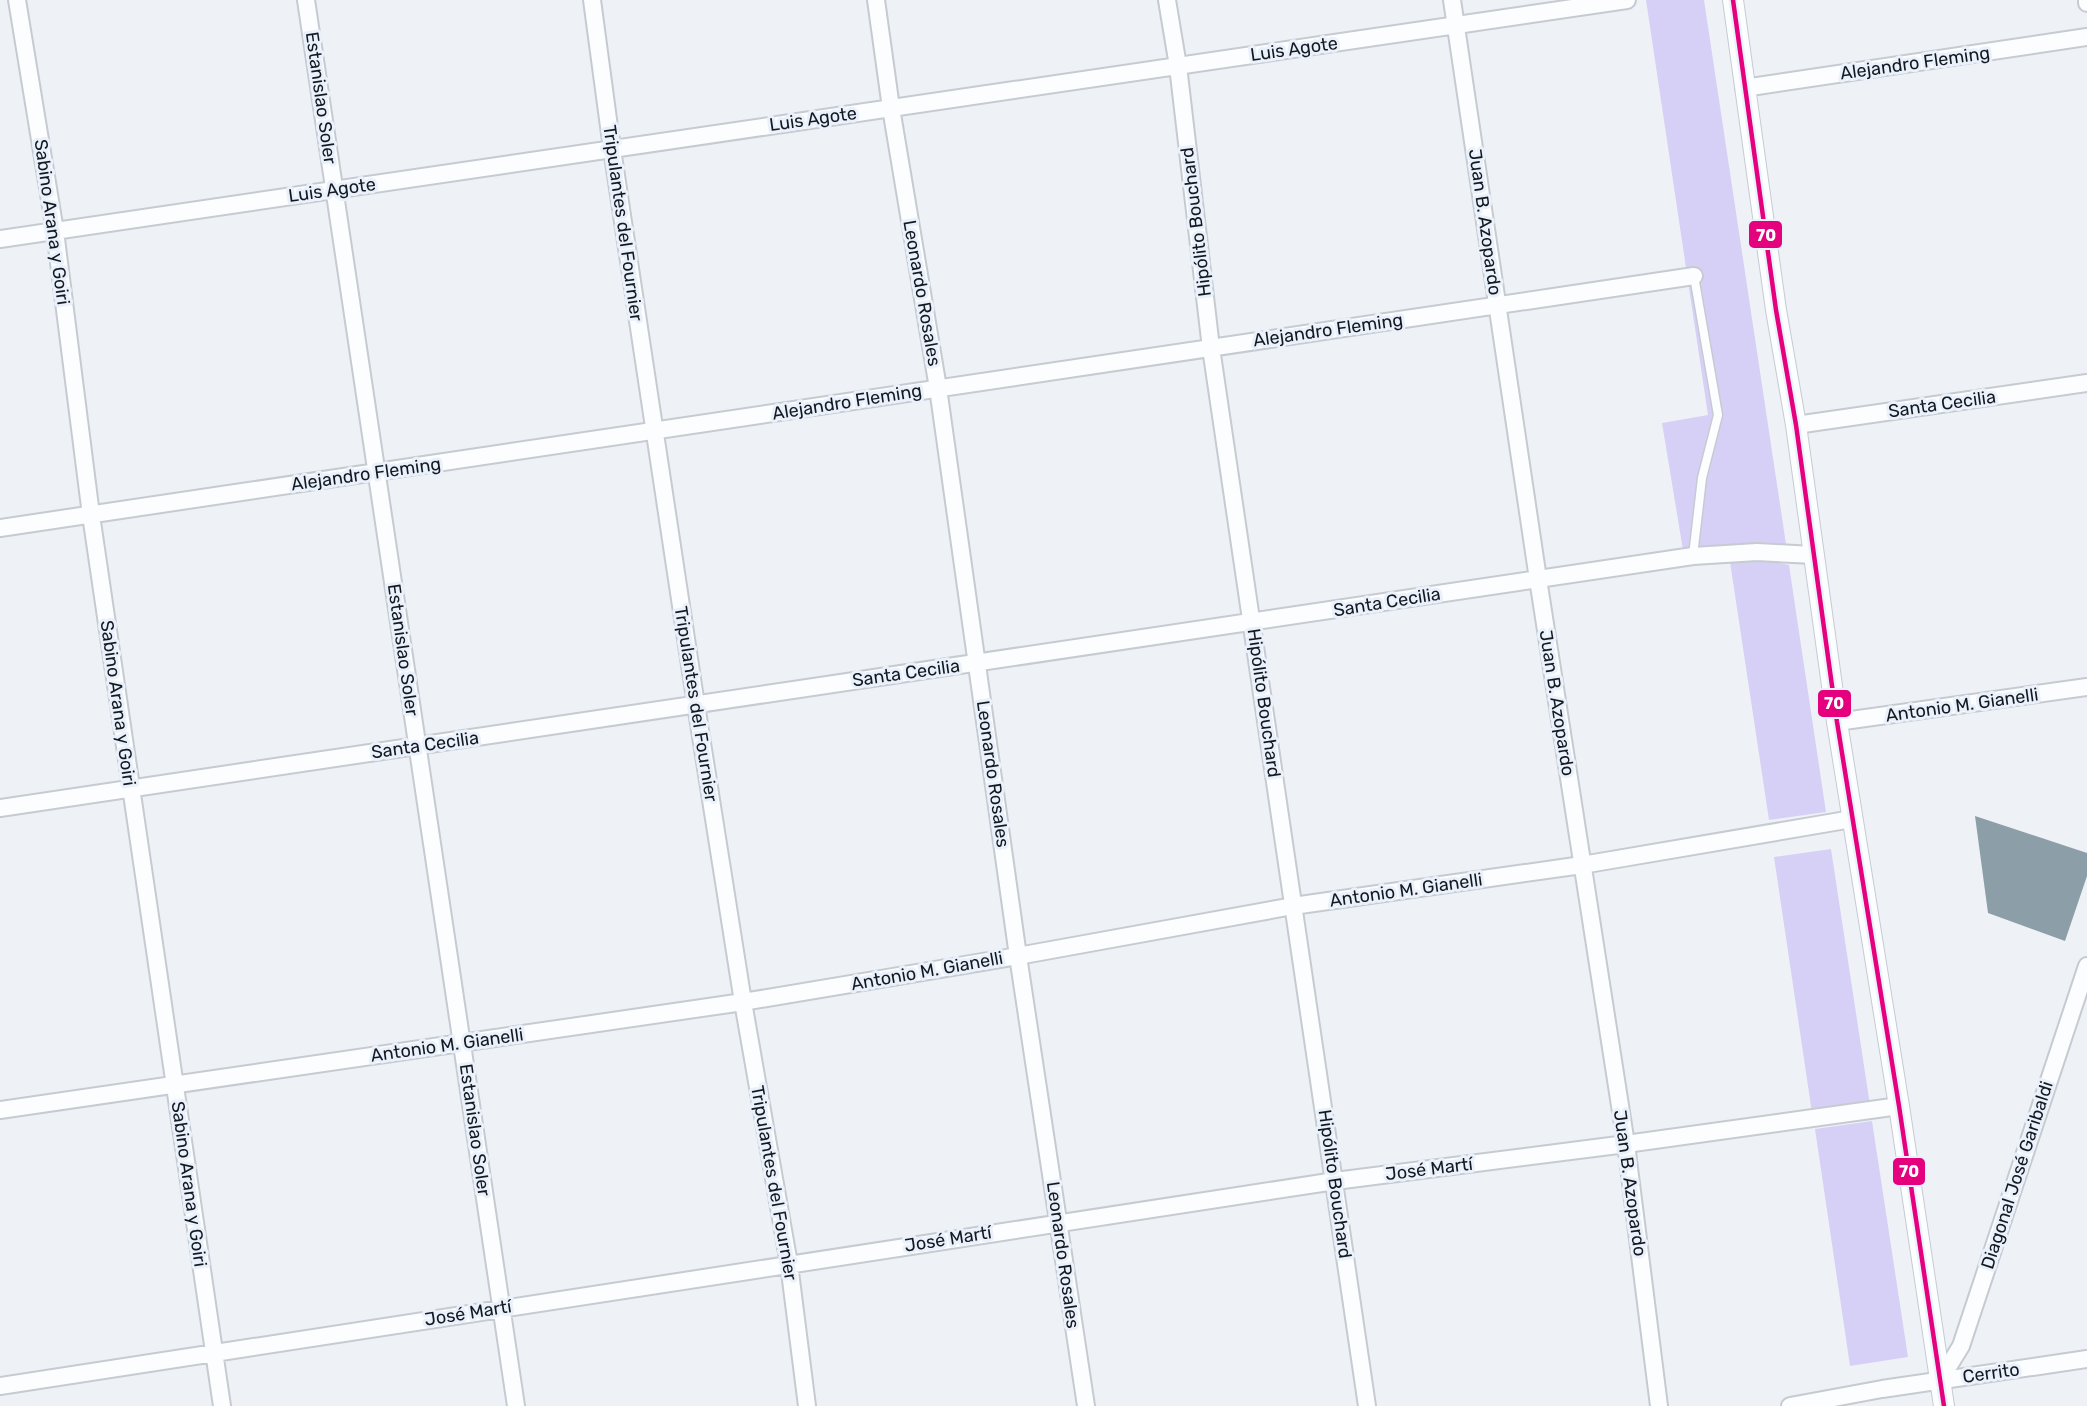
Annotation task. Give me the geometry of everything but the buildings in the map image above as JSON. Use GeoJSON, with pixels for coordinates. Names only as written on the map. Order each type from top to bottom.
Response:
{"type":"FeatureCollection","features":[{"type":"Feature","properties":{"kind":"street","name":"Sabino Arana y Goiri"},"geometry":{"type":"LineString","coordinates":[[17,0],[55,231],[91,515],[222,1406]]}},
{"type":"Feature","properties":{"kind":"street","name":"Estanislao Soler"},"geometry":{"type":"LineString","coordinates":[[306,0],[516,1406]]}},
{"type":"Feature","properties":{"kind":"street","name":"Tripulantes del Fournier"},"geometry":{"type":"LineString","coordinates":[[592,0],[654,431],[743,1002],[789,1264],[807,1406]]}},
{"type":"Feature","properties":{"kind":"street","name":"Leonardo Rosales"},"geometry":{"type":"LineString","coordinates":[[876,0],[891,108],[938,388],[1018,956],[1086,1406]]}},
{"type":"Feature","properties":{"kind":"street","name":"Hipólito Bouchard"},"geometry":{"type":"LineString","coordinates":[[1167,0],[1178,66],[1211,348],[1367,1406]]}},
{"type":"Feature","properties":{"kind":"street","name":"Juan B. Azopardo"},"geometry":{"type":"LineString","coordinates":[[1452,0],[1538,579],[1626,1144],[1659,1406]]}},
{"type":"Feature","properties":{"kind":"street","name":"Luis Agote"},"geometry":{"type":"LineString","coordinates":[[0,239],[1627,0]]}},
{"type":"Feature","properties":{"kind":"street"},"geometry":{"type":"LineString","coordinates":[[1733,0],[1776,310],[1796,425],[1836,722],[1899,1106],[1944,1406]]}},
{"type":"Feature","properties":{"kind":"street","name":"Alejandro Fleming"},"geometry":{"type":"LineString","coordinates":[[1744,88],[2087,37]]}},
{"type":"Feature","properties":{"kind":"street","name":"Alejandro Fleming"},"geometry":{"type":"LineString","coordinates":[[0,528],[1694,276]]}},
{"type":"Feature","properties":{"kind":"street","name":"Santa Cecilia"},"geometry":{"type":"LineString","coordinates":[[1796,425],[2087,383]]}},
{"type":"Feature","properties":{"kind":"street","name":"Santa Cecilia"},"geometry":{"type":"LineString","coordinates":[[0,808],[1693,556],[1757,552],[1813,555]]}},
{"type":"Feature","properties":{"kind":"street","name":"Antonio M. Gianelli"},"geometry":{"type":"LineString","coordinates":[[1836,722],[2087,687]]}},
{"type":"Feature","properties":{"kind":"street","name":"Antonio M. Gianelli"},"geometry":{"type":"LineString","coordinates":[[0,1110],[743,1002],[1018,956],[1293,906],[1582,865],[1852,819]]}},
{"type":"Feature","properties":{"kind":"street","name":"Diagonal José Garibaldi"},"geometry":{"type":"LineString","coordinates":[[1940,1380],[1961,1346],[2087,966]]}},
{"type":"Feature","properties":{"kind":"street","name":"José Martí"},"geometry":{"type":"LineString","coordinates":[[0,1386],[1335,1181],[1899,1106]]}},
{"type":"Feature","properties":{"kind":"street","name":"Cerrito"},"geometry":{"type":"LineString","coordinates":[[1790,1406],[1940,1380],[2087,1359]]}},
{"type":"Feature","properties":{"kind":"lane"},"geometry":{"type":"LineString","coordinates":[[1693,556],[1702,478],[1718,415],[1694,276]]}},
{"type":"Feature","properties":{"kind":"shaded area"},"geometry":{"type":"Polygon","coordinates":[[[1646,0],[1704,0],[1786,544],[1683,550],[1662,423],[1708,415],[1646,0]]]}},
{"type":"Feature","properties":{"kind":"shaded area"},"geometry":{"type":"Polygon","coordinates":[[[1758,559],[1789,565],[1826,812],[1769,820],[1730,562],[1758,559]]]}},
{"type":"Feature","properties":{"kind":"shaded area"},"geometry":{"type":"Polygon","coordinates":[[[1831,849],[1870,1105],[1812,1113],[1774,857],[1831,849]]]}},
{"type":"Feature","properties":{"kind":"shaded area"},"geometry":{"type":"Polygon","coordinates":[[[1872,1121],[1908,1357],[1850,1366],[1815,1129],[1872,1121]]]}},
{"type":"Feature","properties":{"kind":"transit line","name":"70"},"geometry":{"type":"LineString","coordinates":[[1733,0],[1837,722],[1899,1106],[1944,1406]]}}]}
